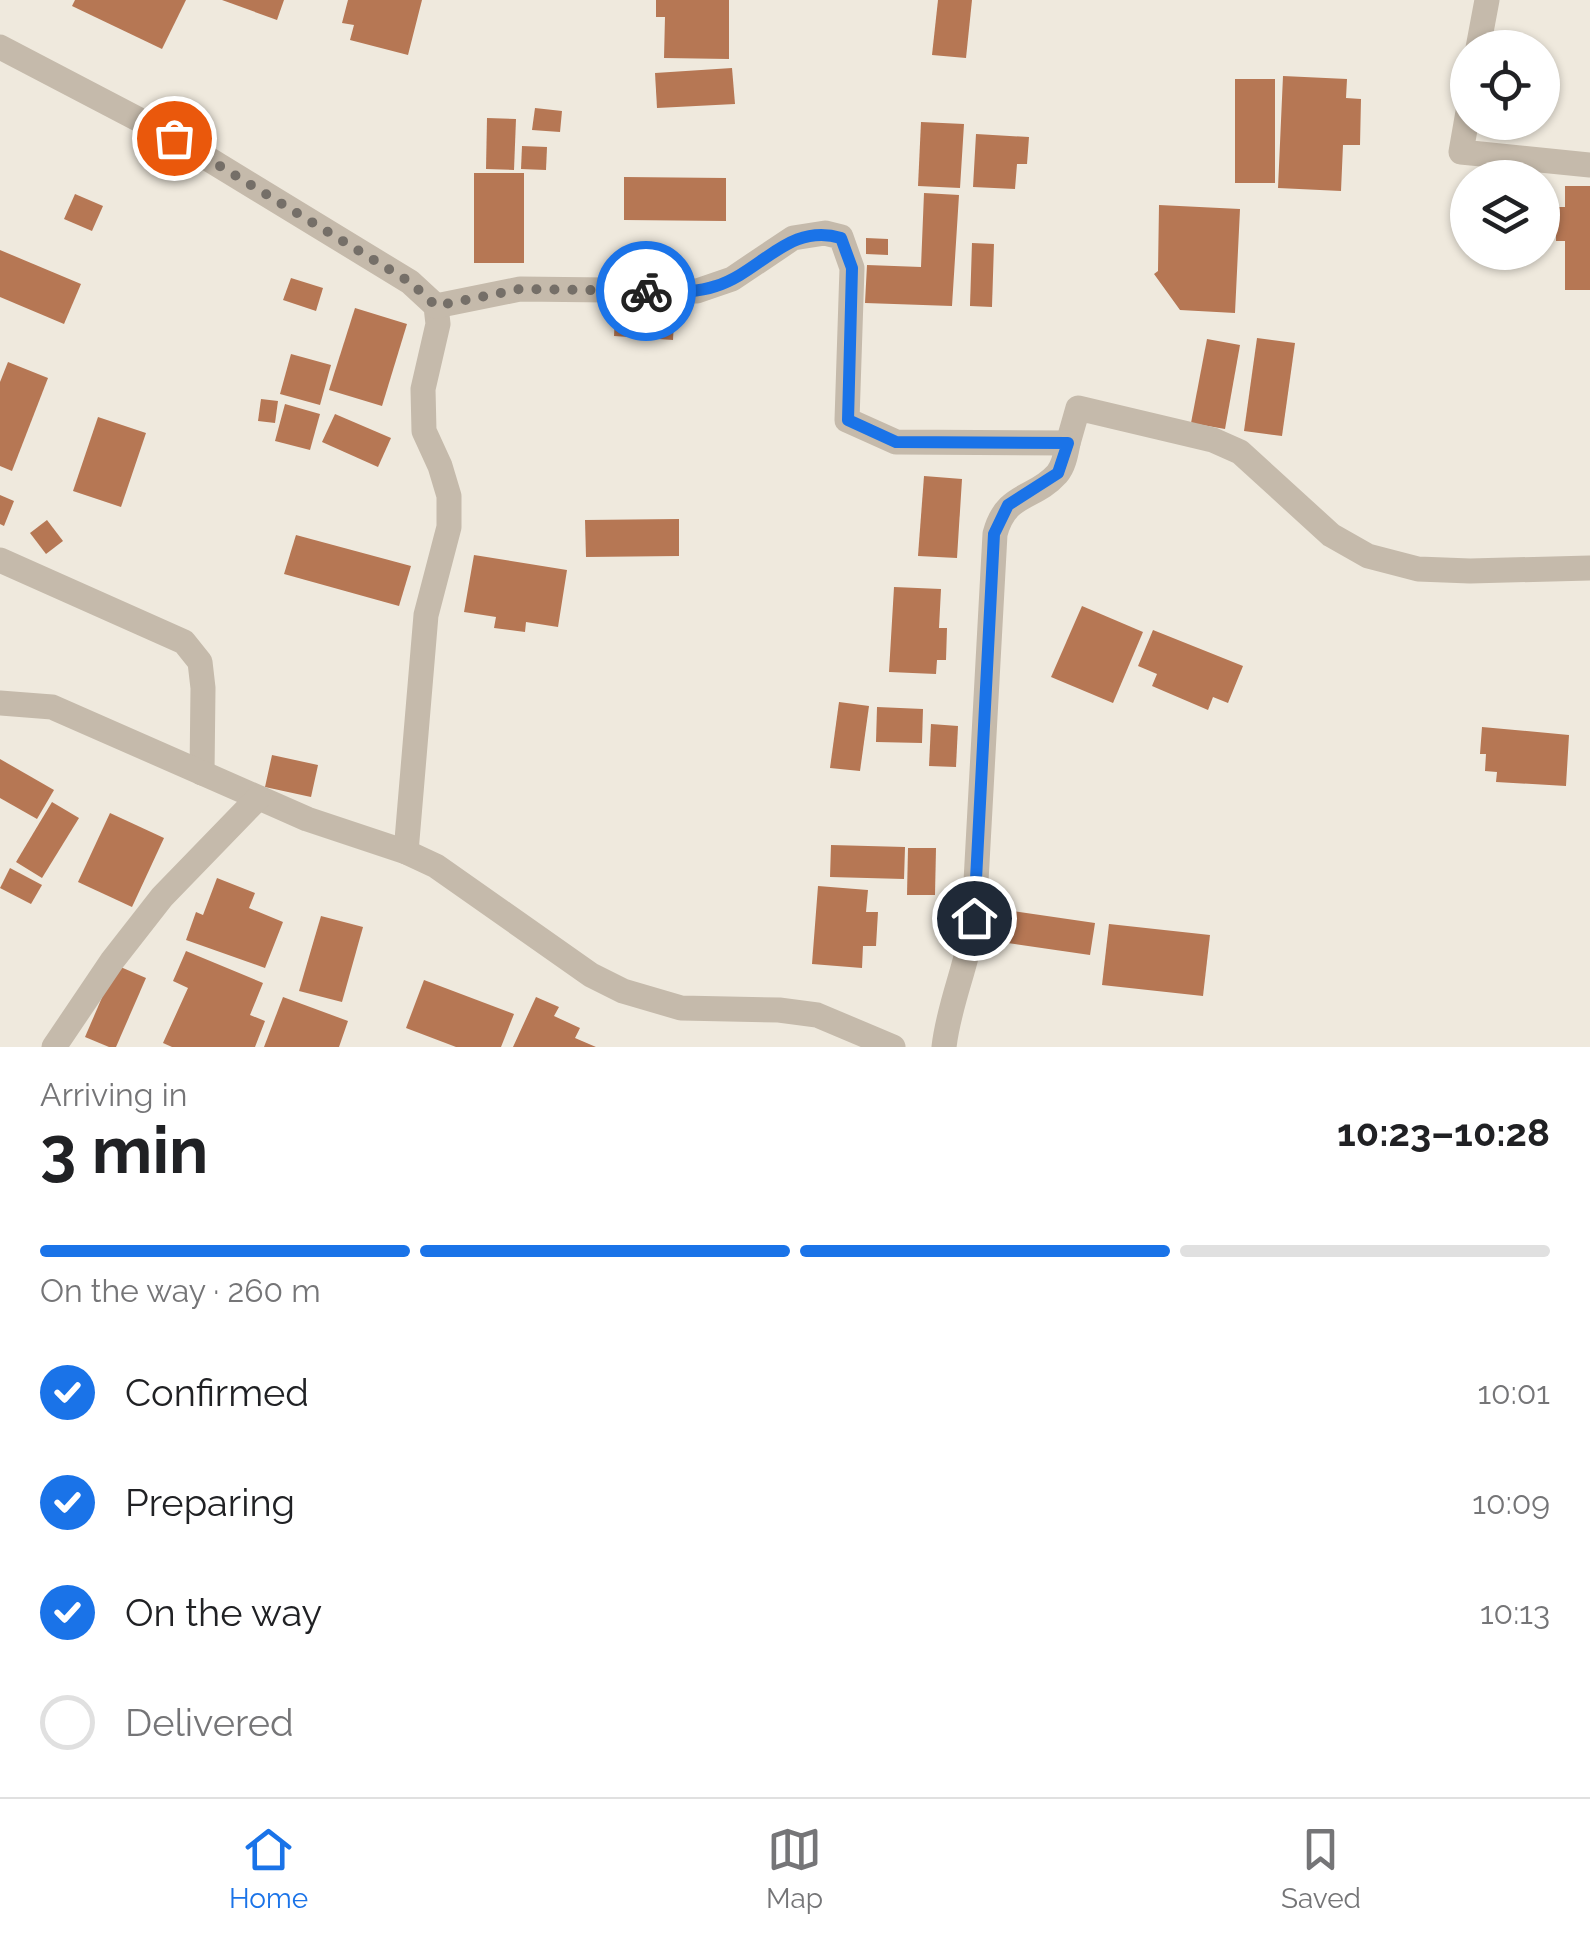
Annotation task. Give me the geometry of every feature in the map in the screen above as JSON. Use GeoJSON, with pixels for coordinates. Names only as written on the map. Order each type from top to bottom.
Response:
{"type":"FeatureCollection","features":[{"type":"Feature","properties":{"kind":"street"},"geometry":{"type":"LineString","coordinates":[[1481,30],[1486,0]]}},
{"type":"Feature","properties":{"kind":"street"},"geometry":{"type":"LineString","coordinates":[[0,47],[174,138],[410,282],[436,306],[438,324],[423,389],[424,431],[449,496],[448,527],[426,615],[406,852]]}},
{"type":"Feature","properties":{"kind":"street"},"geometry":{"type":"LineString","coordinates":[[1463,140],[1461,152],[1590,165]]}},
{"type":"Feature","properties":{"kind":"street"},"geometry":{"type":"LineString","coordinates":[[436,306],[520,289],[697,291],[732,280],[793,238],[825,233],[841,238],[852,268],[848,420],[896,442],[1068,443]]}},
{"type":"Feature","properties":{"kind":"street"},"geometry":{"type":"LineString","coordinates":[[944,1047],[948,1018],[971,947],[974,918],[994,534],[1008,505],[1058,473],[1078,408],[1212,440],[1240,452],[1332,535],[1368,556],[1401,564],[1470,571],[1590,568]]}},
{"type":"Feature","properties":{"kind":"street"},"geometry":{"type":"LineString","coordinates":[[0,560],[184,642],[200,662],[202,774]]}},
{"type":"Feature","properties":{"kind":"street"},"geometry":{"type":"LineString","coordinates":[[0,703],[52,707],[307,819],[406,852],[436,866],[592,975],[623,991],[681,1008],[778,1010],[816,1015],[893,1047]]}},
{"type":"Feature","properties":{"kind":"street"},"geometry":{"type":"LineString","coordinates":[[54,1047],[112,961],[162,897],[258,798]]}},
{"type":"Feature","properties":{"kind":"building"},"geometry":{"type":"Polygon","coordinates":[[[75,0],[186,0],[162,49],[72,6],[75,0]]]}},
{"type":"Feature","properties":{"kind":"building"},"geometry":{"type":"Polygon","coordinates":[[[222,0],[284,0],[277,20],[222,0]]]}},
{"type":"Feature","properties":{"kind":"building"},"geometry":{"type":"Polygon","coordinates":[[[348,0],[422,0],[408,55],[350,40],[354,25],[342,23],[348,0]]]}},
{"type":"Feature","properties":{"kind":"building"},"geometry":{"type":"Polygon","coordinates":[[[656,0],[729,0],[729,59],[664,58],[665,17],[656,17],[656,0]]]}},
{"type":"Feature","properties":{"kind":"building"},"geometry":{"type":"Polygon","coordinates":[[[938,0],[972,0],[966,58],[932,55],[938,0]]]}},
{"type":"Feature","properties":{"kind":"building"},"geometry":{"type":"Polygon","coordinates":[[[732,68],[735,104],[657,108],[655,73],[732,68]]]}},
{"type":"Feature","properties":{"kind":"building"},"geometry":{"type":"Polygon","coordinates":[[[1283,76],[1347,79],[1346,98],[1361,99],[1360,145],[1343,145],[1341,191],[1278,188],[1283,76]]]}},
{"type":"Feature","properties":{"kind":"building"},"geometry":{"type":"Polygon","coordinates":[[[1235,79],[1275,79],[1275,183],[1235,183],[1235,79]]]}},
{"type":"Feature","properties":{"kind":"building"},"geometry":{"type":"Polygon","coordinates":[[[535,108],[562,111],[560,132],[532,130],[535,108]]]}},
{"type":"Feature","properties":{"kind":"building"},"geometry":{"type":"Polygon","coordinates":[[[487,118],[516,119],[514,170],[486,169],[487,118]]]}},
{"type":"Feature","properties":{"kind":"building"},"geometry":{"type":"Polygon","coordinates":[[[921,122],[964,124],[960,188],[918,186],[921,122]]]}},
{"type":"Feature","properties":{"kind":"building"},"geometry":{"type":"Polygon","coordinates":[[[976,134],[1029,137],[1027,164],[1017,164],[1015,189],[973,187],[976,134]]]}},
{"type":"Feature","properties":{"kind":"building"},"geometry":{"type":"Polygon","coordinates":[[[522,146],[547,147],[546,170],[521,169],[522,146]]]}},
{"type":"Feature","properties":{"kind":"building"},"geometry":{"type":"Polygon","coordinates":[[[474,173],[524,173],[524,263],[474,263],[474,173]]]}},
{"type":"Feature","properties":{"kind":"building"},"geometry":{"type":"Polygon","coordinates":[[[624,177],[726,178],[726,221],[624,220],[624,177]]]}},
{"type":"Feature","properties":{"kind":"building"},"geometry":{"type":"Polygon","coordinates":[[[1565,186],[1590,186],[1590,290],[1565,290],[1560,207],[1565,207],[1565,186]]]}},
{"type":"Feature","properties":{"kind":"building"},"geometry":{"type":"Polygon","coordinates":[[[924,193],[959,195],[952,306],[865,303],[867,265],[921,267],[924,193]]]}},
{"type":"Feature","properties":{"kind":"building"},"geometry":{"type":"Polygon","coordinates":[[[75,194],[103,206],[92,231],[64,219],[75,194]]]}},
{"type":"Feature","properties":{"kind":"building"},"geometry":{"type":"Polygon","coordinates":[[[1159,205],[1240,209],[1235,313],[1180,310],[1154,274],[1158,271],[1159,205]]]}},
{"type":"Feature","properties":{"kind":"building"},"geometry":{"type":"Polygon","coordinates":[[[866,238],[888,239],[888,255],[866,254],[866,238]]]}},
{"type":"Feature","properties":{"kind":"building"},"geometry":{"type":"Polygon","coordinates":[[[972,243],[994,244],[992,307],[970,306],[972,243]]]}},
{"type":"Feature","properties":{"kind":"building"},"geometry":{"type":"Polygon","coordinates":[[[0,250],[81,284],[64,324],[0,297],[0,250]]]}},
{"type":"Feature","properties":{"kind":"building"},"geometry":{"type":"Polygon","coordinates":[[[291,278],[323,288],[316,311],[283,300],[291,278]]]}},
{"type":"Feature","properties":{"kind":"building"},"geometry":{"type":"Polygon","coordinates":[[[616,297],[675,301],[673,340],[614,336],[616,297]]]}},
{"type":"Feature","properties":{"kind":"building"},"geometry":{"type":"Polygon","coordinates":[[[355,308],[407,324],[382,406],[329,390],[355,308]]]}},
{"type":"Feature","properties":{"kind":"building"},"geometry":{"type":"Polygon","coordinates":[[[1257,338],[1295,343],[1282,436],[1244,431],[1257,338]]]}},
{"type":"Feature","properties":{"kind":"building"},"geometry":{"type":"Polygon","coordinates":[[[1207,339],[1240,345],[1225,429],[1191,423],[1207,339]]]}},
{"type":"Feature","properties":{"kind":"building"},"geometry":{"type":"Polygon","coordinates":[[[291,354],[331,365],[320,405],[280,394],[291,354]]]}},
{"type":"Feature","properties":{"kind":"building"},"geometry":{"type":"Polygon","coordinates":[[[8,362],[48,378],[12,471],[0,466],[0,382],[8,362]]]}},
{"type":"Feature","properties":{"kind":"building"},"geometry":{"type":"Polygon","coordinates":[[[261,399],[278,401],[275,423],[258,421],[261,399]]]}},
{"type":"Feature","properties":{"kind":"building"},"geometry":{"type":"Polygon","coordinates":[[[285,404],[320,414],[310,450],[275,441],[285,404]]]}},
{"type":"Feature","properties":{"kind":"building"},"geometry":{"type":"Polygon","coordinates":[[[335,414],[391,438],[378,467],[322,442],[335,414]]]}},
{"type":"Feature","properties":{"kind":"building"},"geometry":{"type":"Polygon","coordinates":[[[98,417],[146,433],[121,507],[73,491],[98,417]]]}},
{"type":"Feature","properties":{"kind":"building"},"geometry":{"type":"Polygon","coordinates":[[[924,476],[962,479],[957,558],[918,556],[924,476]]]}},
{"type":"Feature","properties":{"kind":"building"},"geometry":{"type":"Polygon","coordinates":[[[0,495],[14,501],[4,526],[0,524],[0,495]]]}},
{"type":"Feature","properties":{"kind":"building"},"geometry":{"type":"Polygon","coordinates":[[[679,519],[679,556],[586,557],[585,520],[679,519]]]}},
{"type":"Feature","properties":{"kind":"building"},"geometry":{"type":"Polygon","coordinates":[[[47,520],[63,541],[46,554],[30,533],[47,520]]]}},
{"type":"Feature","properties":{"kind":"building"},"geometry":{"type":"Polygon","coordinates":[[[296,535],[411,566],[399,606],[284,574],[296,535]]]}},
{"type":"Feature","properties":{"kind":"building"},"geometry":{"type":"Polygon","coordinates":[[[474,555],[567,570],[558,627],[526,622],[525,632],[494,628],[496,617],[464,612],[474,555]]]}},
{"type":"Feature","properties":{"kind":"building"},"geometry":{"type":"Polygon","coordinates":[[[894,587],[941,589],[939,628],[947,628],[946,660],[937,660],[936,674],[889,672],[894,587]]]}},
{"type":"Feature","properties":{"kind":"building"},"geometry":{"type":"Polygon","coordinates":[[[1082,606],[1143,632],[1113,703],[1051,677],[1082,606]]]}},
{"type":"Feature","properties":{"kind":"building"},"geometry":{"type":"Polygon","coordinates":[[[1153,630],[1243,666],[1228,703],[1213,697],[1208,710],[1152,686],[1157,674],[1138,666],[1153,630]]]}},
{"type":"Feature","properties":{"kind":"building"},"geometry":{"type":"Polygon","coordinates":[[[839,702],[869,706],[860,771],[830,768],[839,702]]]}},
{"type":"Feature","properties":{"kind":"building"},"geometry":{"type":"Polygon","coordinates":[[[877,707],[923,709],[922,743],[876,742],[877,707]]]}},
{"type":"Feature","properties":{"kind":"building"},"geometry":{"type":"Polygon","coordinates":[[[931,724],[958,726],[956,767],[929,766],[931,724]]]}},
{"type":"Feature","properties":{"kind":"building"},"geometry":{"type":"Polygon","coordinates":[[[1482,727],[1569,735],[1566,786],[1496,782],[1497,772],[1485,771],[1486,754],[1480,754],[1482,727]]]}},
{"type":"Feature","properties":{"kind":"building"},"geometry":{"type":"Polygon","coordinates":[[[272,755],[318,765],[311,797],[265,787],[272,755]]]}},
{"type":"Feature","properties":{"kind":"building"},"geometry":{"type":"Polygon","coordinates":[[[0,759],[54,790],[37,819],[0,798],[0,759]]]}},
{"type":"Feature","properties":{"kind":"building"},"geometry":{"type":"Polygon","coordinates":[[[52,802],[79,818],[42,878],[16,862],[52,802]]]}},
{"type":"Feature","properties":{"kind":"building"},"geometry":{"type":"Polygon","coordinates":[[[110,813],[164,838],[132,907],[78,882],[110,813]]]}},
{"type":"Feature","properties":{"kind":"building"},"geometry":{"type":"Polygon","coordinates":[[[831,845],[905,847],[904,879],[830,877],[831,845]]]}},
{"type":"Feature","properties":{"kind":"building"},"geometry":{"type":"Polygon","coordinates":[[[908,848],[936,848],[935,895],[907,895],[908,848]]]}},
{"type":"Feature","properties":{"kind":"building"},"geometry":{"type":"Polygon","coordinates":[[[10,868],[42,885],[31,904],[0,888],[10,868]]]}},
{"type":"Feature","properties":{"kind":"building"},"geometry":{"type":"Polygon","coordinates":[[[217,878],[255,893],[249,908],[283,922],[265,968],[186,940],[196,912],[203,915],[217,878]]]}},
{"type":"Feature","properties":{"kind":"building"},"geometry":{"type":"Polygon","coordinates":[[[818,886],[868,890],[866,912],[878,912],[876,946],[863,946],[862,968],[812,964],[818,886]]]}},
{"type":"Feature","properties":{"kind":"building"},"geometry":{"type":"Polygon","coordinates":[[[1006,910],[1095,923],[1090,955],[1001,942],[1006,910]]]}},
{"type":"Feature","properties":{"kind":"building"},"geometry":{"type":"Polygon","coordinates":[[[321,916],[363,927],[342,1002],[299,991],[321,916]]]}},
{"type":"Feature","properties":{"kind":"building"},"geometry":{"type":"Polygon","coordinates":[[[1109,924],[1210,935],[1203,996],[1102,985],[1109,924]]]}},
{"type":"Feature","properties":{"kind":"building"},"geometry":{"type":"Polygon","coordinates":[[[186,951],[263,983],[250,1015],[265,1021],[255,1047],[172,1047],[163,1043],[188,988],[173,981],[186,951]]]}},
{"type":"Feature","properties":{"kind":"building"},"geometry":{"type":"Polygon","coordinates":[[[116,965],[146,978],[116,1047],[109,1047],[85,1037],[116,965]]]}},
{"type":"Feature","properties":{"kind":"building"},"geometry":{"type":"Polygon","coordinates":[[[424,980],[514,1014],[501,1047],[456,1047],[406,1028],[424,980]]]}},
{"type":"Feature","properties":{"kind":"building"},"geometry":{"type":"Polygon","coordinates":[[[283,997],[348,1021],[339,1047],[264,1047],[283,997]]]}},
{"type":"Feature","properties":{"kind":"building"},"geometry":{"type":"Polygon","coordinates":[[[536,997],[559,1007],[554,1016],[580,1028],[575,1038],[596,1047],[513,1047],[536,997]]]}},
{"type":"Feature","properties":{"kind":"way so far"},"geometry":{"type":"LineString","coordinates":[[174,138],[410,282],[436,306],[520,289],[646,291]]}},
{"type":"Feature","properties":{"kind":"route"},"geometry":{"type":"LineString","coordinates":[[646,291],[697,291],[716,286],[732,280],[793,238],[825,233],[841,238],[852,268],[848,420],[896,442],[1068,443],[1058,473],[1008,505],[994,534],[974,918]]}}]}
